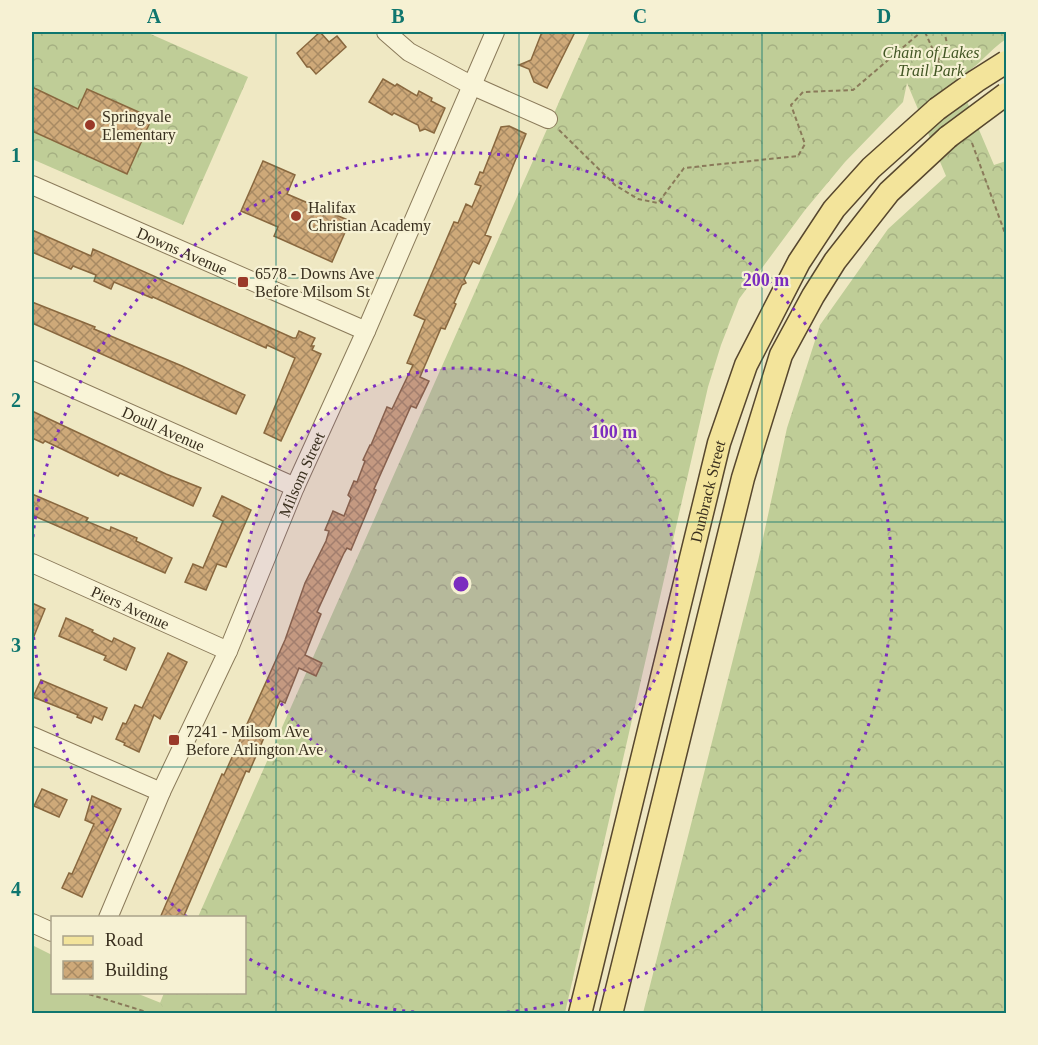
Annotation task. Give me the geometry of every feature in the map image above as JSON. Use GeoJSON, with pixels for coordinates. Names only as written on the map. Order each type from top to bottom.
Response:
{"type":"FeatureCollection","features":[{"type":"Feature","properties":{"kind":"main road","name":"Dunbrack Street"},"geometry":{"type":"LineString","coordinates":[[579,1014],[719,442],[746,365],[799,262],[834,209],[871,168],[937,109],[1006,62]]}},
{"type":"Feature","properties":{"kind":"main road","name":"Dunbrack Street"},"geometry":{"type":"LineString","coordinates":[[611,1014],[743,478],[782,356],[813,296],[835,261],[889,192],[948,136],[1006,94]]}},
{"type":"Feature","properties":{"kind":"street"},"geometry":{"type":"LineString","coordinates":[[386,32],[410,52],[471,85],[548,119]]}},
{"type":"Feature","properties":{"kind":"street","name":"Milsom Street"},"geometry":{"type":"LineString","coordinates":[[109,916],[161,792],[228,651],[295,487],[366,331],[495,32]]}},
{"type":"Feature","properties":{"kind":"street","name":"Downs Avenue"},"geometry":{"type":"LineString","coordinates":[[32,185],[366,331]]}},
{"type":"Feature","properties":{"kind":"street","name":"Doull Avenue"},"geometry":{"type":"LineString","coordinates":[[32,369],[295,487]]}},
{"type":"Feature","properties":{"kind":"street","name":"Piers Avenue"},"geometry":{"type":"LineString","coordinates":[[32,563],[228,651]]}},
{"type":"Feature","properties":{"kind":"street"},"geometry":{"type":"LineString","coordinates":[[32,736],[161,792]]}},
{"type":"Feature","properties":{"kind":"street"},"geometry":{"type":"LineString","coordinates":[[32,923],[51,932]]}},
{"type":"Feature","properties":{"kind":"path"},"geometry":{"type":"LineString","coordinates":[[548,119],[615,185],[638,199],[658,202],[684,168],[798,156],[805,144],[790,105],[803,92],[853,90],[923,32],[948,85]]}},
{"type":"Feature","properties":{"kind":"path"},"geometry":{"type":"LineString","coordinates":[[937,60],[944,56],[947,50],[944,32]]}},
{"type":"Feature","properties":{"kind":"path"},"geometry":{"type":"LineString","coordinates":[[972,142],[1006,236]]}},
{"type":"Feature","properties":{"kind":"path"},"geometry":{"type":"LineString","coordinates":[[85,994],[153,1014]]}},
{"type":"Feature","properties":{"kind":"green space"},"geometry":{"type":"Polygon","coordinates":[[[32,32],[146,32],[248,77],[183,225],[32,159],[32,32]]]}},
{"type":"Feature","properties":{"kind":"green space","name":"Chain of Lakes Trail Park"},"geometry":{"type":"Polygon","coordinates":[[[590,32],[1006,32],[1006,39],[957,78],[994,165],[1006,161],[1006,1013],[643,1013],[758,561],[787,428],[820,325],[888,229],[946,176],[907,83],[903,102],[845,162],[805,210],[739,299],[721,345],[708,387],[565,1013],[168,1014],[160,1003],[164,994],[246,994],[246,916],[198,916],[590,32]]]}},
{"type":"Feature","properties":{"kind":"green space"},"geometry":{"type":"Polygon","coordinates":[[[32,945],[51,954],[51,994],[138,994],[186,1013],[32,1013],[32,945]]]}},
{"type":"Feature","properties":{"kind":"building"},"geometry":{"type":"Polygon","coordinates":[[[320,32],[329,42],[337,36],[346,47],[316,74],[310,67],[307,67],[297,53],[320,32]]]}},
{"type":"Feature","properties":{"kind":"building"},"geometry":{"type":"Polygon","coordinates":[[[542,32],[575,32],[547,88],[534,82],[529,69],[519,65],[531,60],[542,32]]]}},
{"type":"Feature","properties":{"kind":"building"},"geometry":{"type":"Polygon","coordinates":[[[383,79],[417,96],[419,91],[432,98],[431,101],[445,108],[434,133],[425,129],[420,131],[418,125],[394,113],[392,115],[369,102],[383,79]]]}},
{"type":"Feature","properties":{"kind":"building","name":"Springvale Elementary"},"geometry":{"type":"Polygon","coordinates":[[[32,87],[78,109],[87,89],[152,118],[127,174],[32,131],[32,87]]]}},
{"type":"Feature","properties":{"kind":"building"},"geometry":{"type":"Polygon","coordinates":[[[509,126],[526,134],[485,235],[491,237],[479,264],[473,261],[464,279],[466,283],[462,285],[445,329],[441,328],[420,377],[429,381],[416,408],[411,406],[374,489],[376,490],[351,550],[347,548],[344,553],[317,612],[321,614],[305,655],[322,663],[316,676],[299,668],[285,703],[280,701],[249,772],[246,771],[184,916],[161,916],[222,774],[224,775],[285,640],[305,583],[326,541],[329,531],[325,530],[333,511],[344,516],[351,498],[348,495],[354,481],[357,482],[365,461],[363,460],[387,407],[392,409],[413,365],[407,363],[425,320],[414,315],[454,222],[458,223],[466,204],[472,207],[481,186],[475,184],[480,172],[483,173],[501,127],[509,126]]]}},
{"type":"Feature","properties":{"kind":"building","name":"Halifax Christian Academy"},"geometry":{"type":"Polygon","coordinates":[[[263,161],[295,175],[287,194],[350,221],[332,262],[274,236],[278,227],[241,211],[263,161]]]}},
{"type":"Feature","properties":{"kind":"building"},"geometry":{"type":"Polygon","coordinates":[[[32,230],[91,256],[93,249],[293,338],[296,338],[299,331],[315,338],[311,346],[314,346],[312,350],[321,354],[281,441],[264,433],[295,358],[267,345],[266,348],[114,282],[111,289],[94,281],[96,275],[73,266],[71,269],[32,252],[32,230]]]}},
{"type":"Feature","properties":{"kind":"building"},"geometry":{"type":"Polygon","coordinates":[[[32,302],[95,327],[94,329],[245,395],[236,414],[32,323],[32,302]]]}},
{"type":"Feature","properties":{"kind":"building"},"geometry":{"type":"Polygon","coordinates":[[[32,411],[201,488],[193,506],[120,473],[118,476],[45,441],[43,443],[32,438],[32,411]]]}},
{"type":"Feature","properties":{"kind":"building"},"geometry":{"type":"Polygon","coordinates":[[[32,494],[88,518],[86,521],[110,531],[111,527],[137,538],[136,541],[172,558],[165,573],[32,515],[32,494]]]}},
{"type":"Feature","properties":{"kind":"building"},"geometry":{"type":"Polygon","coordinates":[[[222,496],[251,510],[226,567],[217,564],[206,590],[185,582],[193,564],[203,568],[223,521],[213,516],[222,496]]]}},
{"type":"Feature","properties":{"kind":"building"},"geometry":{"type":"Polygon","coordinates":[[[32,603],[45,609],[32,641],[32,603]]]}},
{"type":"Feature","properties":{"kind":"building"},"geometry":{"type":"Polygon","coordinates":[[[66,618],[93,630],[92,632],[112,642],[114,638],[135,648],[126,670],[104,660],[106,656],[59,636],[66,618]]]}},
{"type":"Feature","properties":{"kind":"building"},"geometry":{"type":"Polygon","coordinates":[[[168,653],[187,662],[160,719],[154,715],[139,752],[116,739],[135,705],[142,708],[168,653]]]}},
{"type":"Feature","properties":{"kind":"building"},"geometry":{"type":"Polygon","coordinates":[[[41,680],[107,708],[102,720],[94,716],[91,723],[77,717],[78,715],[33,697],[41,680]]]}},
{"type":"Feature","properties":{"kind":"building"},"geometry":{"type":"Polygon","coordinates":[[[42,789],[67,800],[59,817],[34,806],[42,789]]]}},
{"type":"Feature","properties":{"kind":"building"},"geometry":{"type":"Polygon","coordinates":[[[92,796],[121,809],[82,897],[62,888],[69,873],[72,874],[94,824],[85,820],[92,796]]]}},
{"type":"Feature","properties":{"kind":"place","name":"Springvale Elementary"},"geometry":{"type":"Point","coordinates":[90,125]}},
{"type":"Feature","properties":{"kind":"place","name":"Halifax Christian Academy"},"geometry":{"type":"Point","coordinates":[296,216]}},
{"type":"Feature","properties":{"kind":"place","name":"6578 - Downs Ave Before Milsom St"},"geometry":{"type":"Point","coordinates":[243,282]}},
{"type":"Feature","properties":{"kind":"place","name":"7241 - Milsom Ave Before Arlington Ave"},"geometry":{"type":"Point","coordinates":[174,740]}}]}
